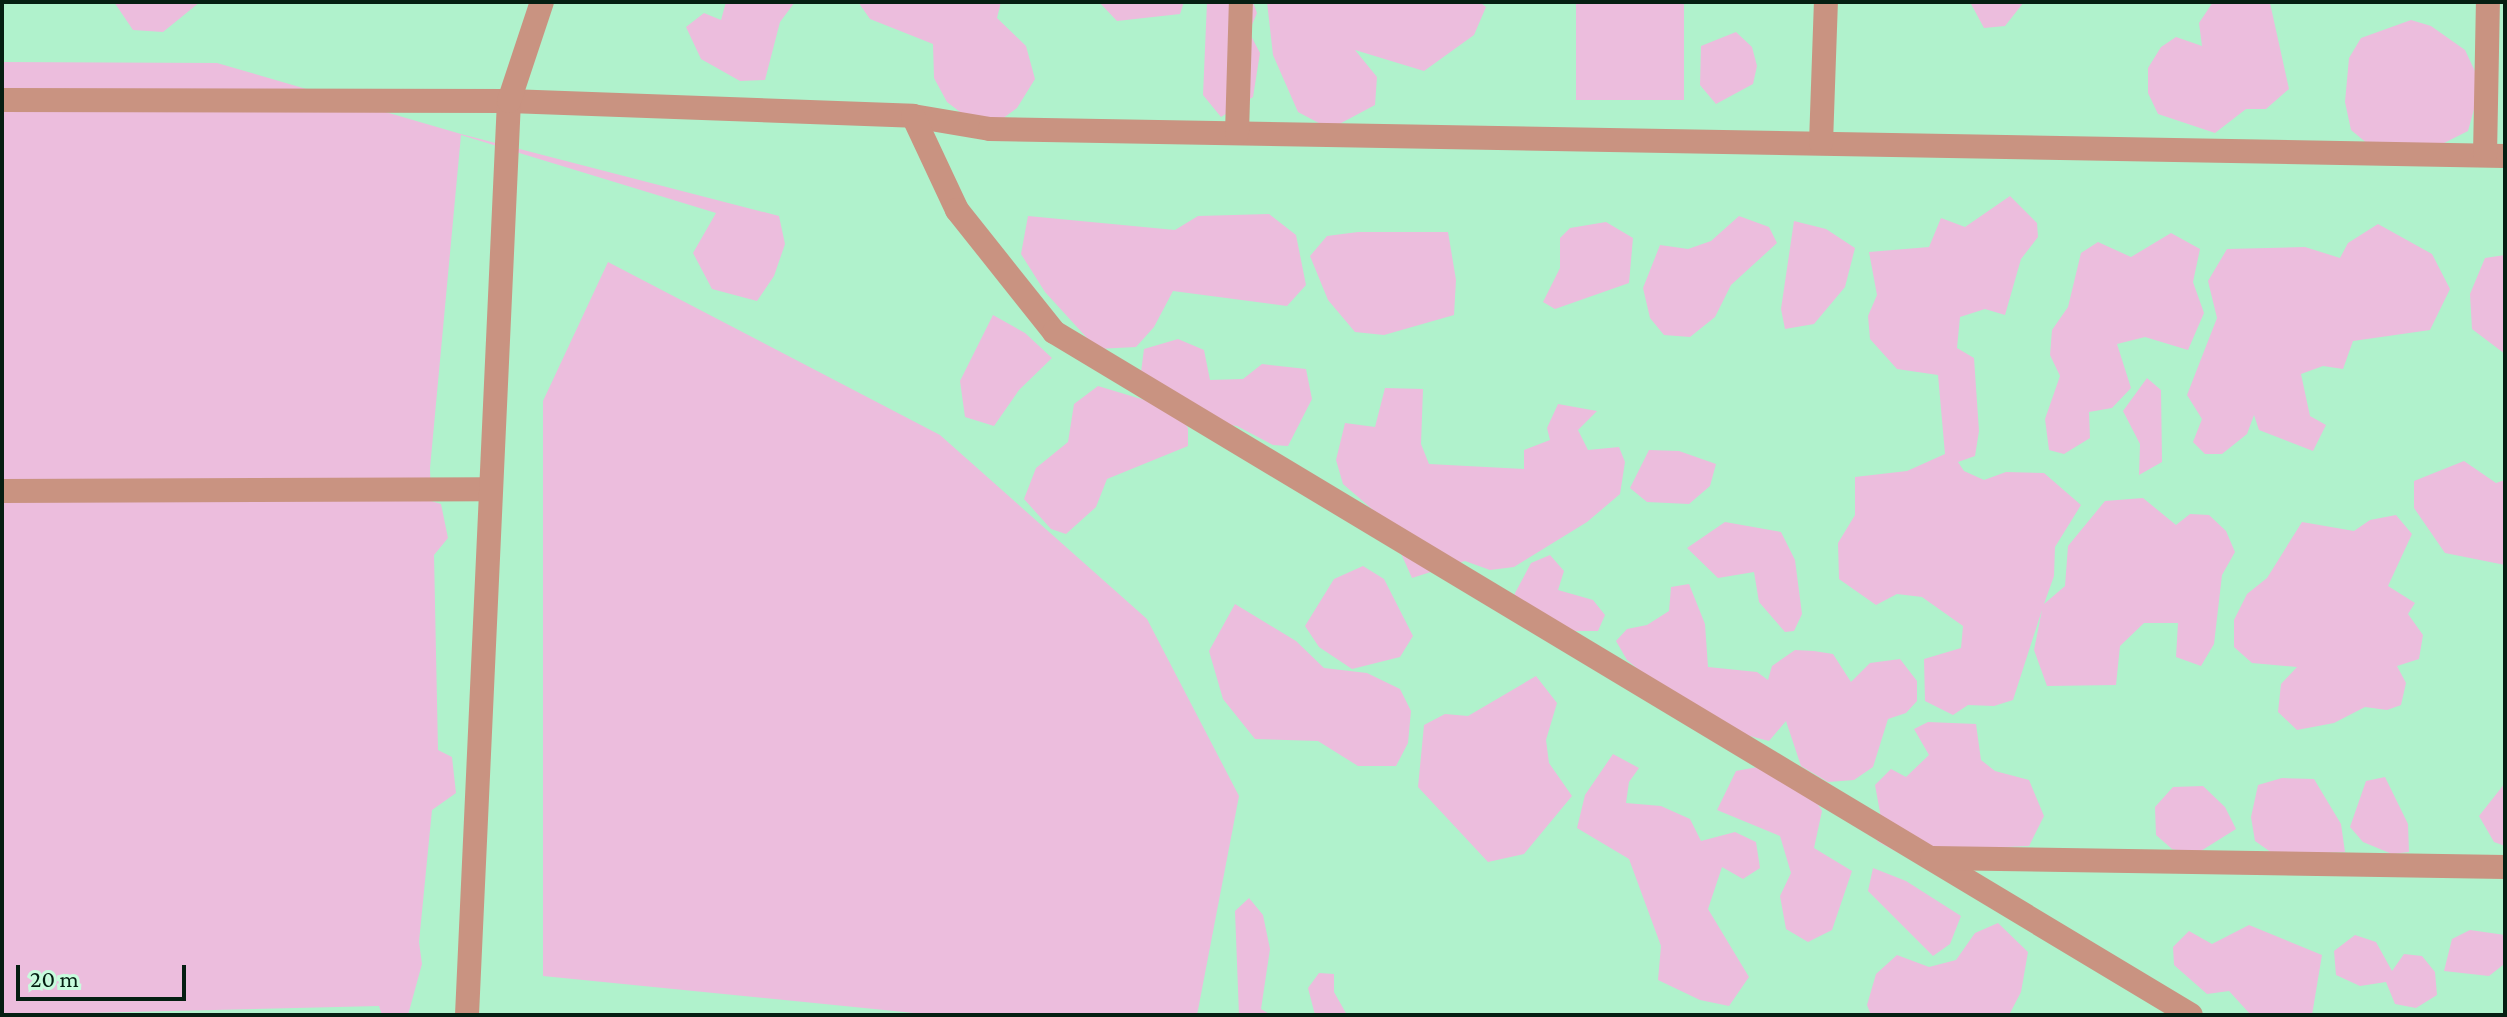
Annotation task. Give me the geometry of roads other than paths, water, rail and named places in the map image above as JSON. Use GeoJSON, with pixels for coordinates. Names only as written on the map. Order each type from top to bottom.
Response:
{"type":"FeatureCollection","features":[{"type":"Feature","properties":{"kind":"street"},"geometry":{"type":"LineString","coordinates":[[467,1015],[509,101],[542,2]]}},
{"type":"Feature","properties":{"kind":"street"},"geometry":{"type":"LineString","coordinates":[[1237,133],[1241,2]]}},
{"type":"Feature","properties":{"kind":"street"},"geometry":{"type":"LineString","coordinates":[[1821,143],[1826,2]]}},
{"type":"Feature","properties":{"kind":"street"},"geometry":{"type":"LineString","coordinates":[[2,100],[509,101],[913,116],[990,129],[2495,155],[2488,2]]}},
{"type":"Feature","properties":{"kind":"street"},"geometry":{"type":"LineString","coordinates":[[913,116],[957,210],[1054,332],[2191,1015]]}},
{"type":"Feature","properties":{"kind":"street"},"geometry":{"type":"LineString","coordinates":[[2,491],[491,489]]}},
{"type":"Feature","properties":{"kind":"street"},"geometry":{"type":"LineString","coordinates":[[1930,858],[2505,867]]}}]}
